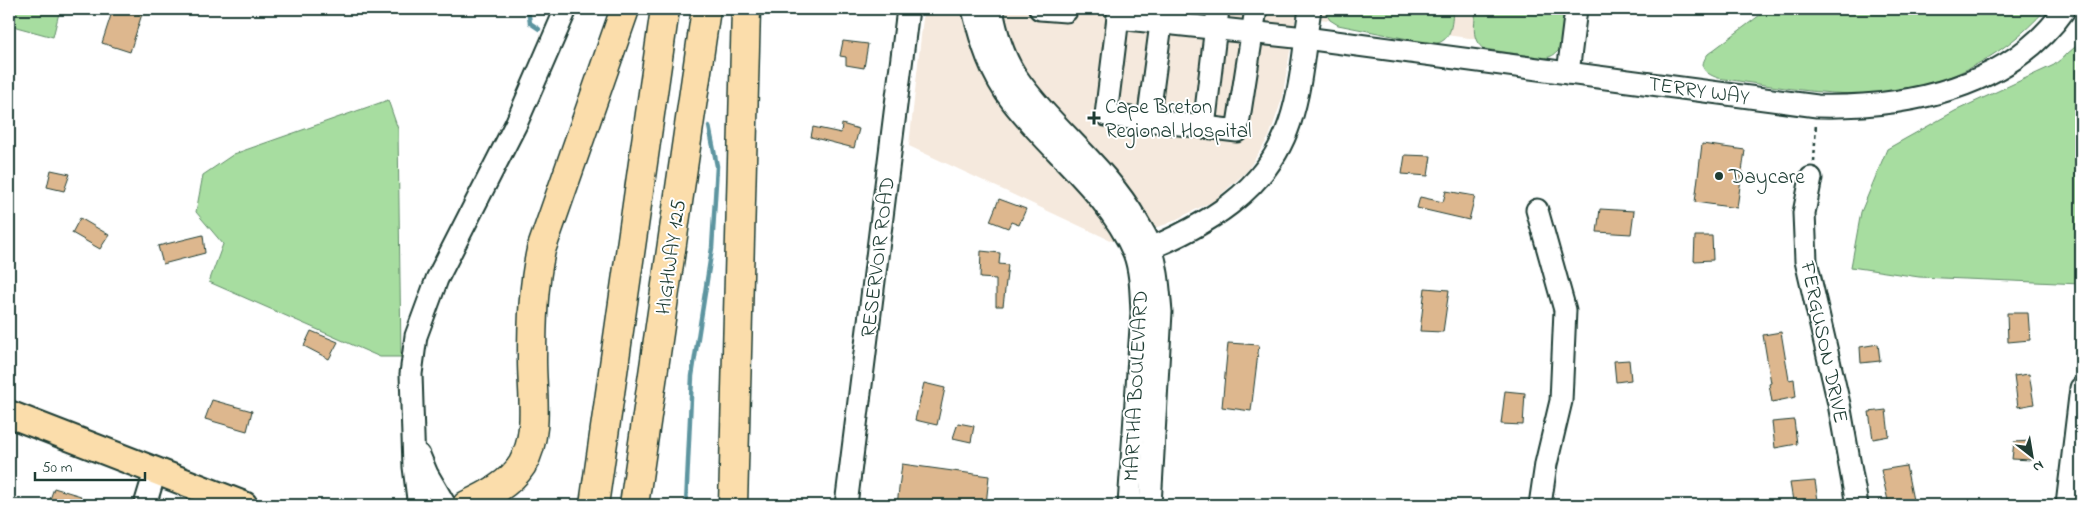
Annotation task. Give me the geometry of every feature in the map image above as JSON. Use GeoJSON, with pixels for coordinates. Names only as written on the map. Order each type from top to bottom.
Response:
{"type":"FeatureCollection","features":[{"type":"Feature","properties":{"kind":"highway"},"geometry":{"type":"LineString","coordinates":[[467,505],[506,483],[521,467],[528,453],[534,412],[532,309],[541,250],[625,9]]}},
{"type":"Feature","properties":{"kind":"highway","name":"HIGHWAY 125"},"geometry":{"type":"LineString","coordinates":[[594,505],[665,9]]}},
{"type":"Feature","properties":{"kind":"highway","name":"HIGHWAY 125"},"geometry":{"type":"LineString","coordinates":[[634,505],[706,9]]}},
{"type":"Feature","properties":{"kind":"highway"},"geometry":{"type":"LineString","coordinates":[[734,505],[746,9]]}},
{"type":"Feature","properties":{"kind":"main road"},"geometry":{"type":"LineString","coordinates":[[9,414],[234,501],[263,505]]}},
{"type":"Feature","properties":{"kind":"street"},"geometry":{"type":"LineString","coordinates":[[416,505],[418,499],[411,374],[416,336],[437,279],[516,124],[566,9]]}},
{"type":"Feature","properties":{"kind":"street","name":"RESERVOIR ROAD"},"geometry":{"type":"LineString","coordinates":[[846,505],[908,9]]}},
{"type":"Feature","properties":{"kind":"street"},"geometry":{"type":"LineString","coordinates":[[974,9],[980,37],[992,72],[1012,102],[1092,189],[1143,251]]}},
{"type":"Feature","properties":{"kind":"street"},"geometry":{"type":"LineString","coordinates":[[992,9],[997,36],[1015,75],[1043,109],[1113,185],[1130,208],[1143,251]]}},
{"type":"Feature","properties":{"kind":"street"},"geometry":{"type":"LineString","coordinates":[[1040,9],[1066,11],[1066,9]]}},
{"type":"Feature","properties":{"kind":"street"},"geometry":{"type":"LineString","coordinates":[[1119,13],[1106,115],[1237,132],[1256,9]]}},
{"type":"Feature","properties":{"kind":"street"},"geometry":{"type":"LineString","coordinates":[[1143,251],[1192,229],[1220,212],[1249,189],[1262,174],[1280,146],[1290,121],[1310,9]]}},
{"type":"Feature","properties":{"kind":"street"},"geometry":{"type":"LineString","coordinates":[[1568,73],[1576,9]]}},
{"type":"Feature","properties":{"kind":"street","name":"TERRY WAY"},"geometry":{"type":"LineString","coordinates":[[1119,13],[1217,19],[1252,32],[1817,106],[1884,104],[1932,94],[1971,81],[1997,69],[2021,53],[2049,28],[2065,9]]}},
{"type":"Feature","properties":{"kind":"street"},"geometry":{"type":"LineString","coordinates":[[1148,120],[1162,16]]}},
{"type":"Feature","properties":{"kind":"street"},"geometry":{"type":"LineString","coordinates":[[1204,127],[1217,19]]}},
{"type":"Feature","properties":{"kind":"street","name":"FERGUSON DRIVE"},"geometry":{"type":"LineString","coordinates":[[1811,178],[1804,213],[1806,261],[1839,404],[1857,505]]}},
{"type":"Feature","properties":{"kind":"street"},"geometry":{"type":"LineString","coordinates":[[1537,210],[1565,310],[1560,401],[1546,464],[1540,505]]}},
{"type":"Feature","properties":{"kind":"street","name":"MARTHA BOULEVARD"},"geometry":{"type":"LineString","coordinates":[[1129,505],[1144,428],[1161,312],[1158,282],[1143,251]]}},
{"type":"Feature","properties":{"kind":"street"},"geometry":{"type":"LineString","coordinates":[[2067,505],[2081,388]]}},
{"type":"Feature","properties":{"kind":"street","name":"MARTHA BOULEVARD"},"geometry":{"type":"LineString","coordinates":[[1144,428],[1150,505]]}},
{"type":"Feature","properties":{"kind":"street"},"geometry":{"type":"LineString","coordinates":[[414,440],[427,474],[445,505]]}},
{"type":"Feature","properties":{"kind":"street"},"geometry":{"type":"LineString","coordinates":[[145,505],[155,472]]}},
{"type":"Feature","properties":{"kind":"path"},"geometry":{"type":"LineString","coordinates":[[1811,178],[1815,149],[1817,106]]}},
{"type":"Feature","properties":{"kind":"shaded area","name":"Cape Breton Regional Hospital"},"geometry":{"type":"Polygon","coordinates":[[[924,9],[1561,9],[1555,49],[1296,16],[1282,99],[1269,137],[1247,171],[1215,200],[1167,224],[1112,241],[909,146],[924,9]]]}},
{"type":"Feature","properties":{"kind":"green space"},"geometry":{"type":"Polygon","coordinates":[[[9,9],[60,9],[53,37],[9,25],[9,9]]]}},
{"type":"Feature","properties":{"kind":"green space"},"geometry":{"type":"Polygon","coordinates":[[[1323,9],[1453,9],[1450,31],[1444,40],[1433,44],[1338,25],[1330,20],[1323,9]]]}},
{"type":"Feature","properties":{"kind":"green space"},"geometry":{"type":"Polygon","coordinates":[[[1476,9],[1568,9],[1562,45],[1558,51],[1545,58],[1484,49],[1475,36],[1476,9]]]}},
{"type":"Feature","properties":{"kind":"green space"},"geometry":{"type":"Polygon","coordinates":[[[1768,9],[2046,9],[2009,43],[1967,70],[1919,87],[1895,92],[1850,94],[1812,91],[1718,78],[1706,72],[1703,63],[1708,54],[1768,9]]]}},
{"type":"Feature","properties":{"kind":"green space"},"geometry":{"type":"Polygon","coordinates":[[[2081,42],[2081,284],[1919,277],[1851,267],[1861,212],[1887,149],[1955,111],[2054,65],[2081,42]]]}},
{"type":"Feature","properties":{"kind":"green space"},"geometry":{"type":"Polygon","coordinates":[[[388,100],[398,129],[401,357],[380,357],[209,282],[223,244],[196,212],[203,175],[234,154],[388,100]]]}},
{"type":"Feature","properties":{"kind":"building"},"geometry":{"type":"Polygon","coordinates":[[[113,9],[124,9],[142,14],[130,52],[102,43],[113,9]]]}},
{"type":"Feature","properties":{"kind":"building"},"geometry":{"type":"Polygon","coordinates":[[[843,41],[868,44],[864,68],[846,65],[846,57],[840,56],[843,41]]]}},
{"type":"Feature","properties":{"kind":"building"},"geometry":{"type":"Polygon","coordinates":[[[842,124],[859,129],[854,148],[811,137],[813,127],[841,133],[842,124]]]}},
{"type":"Feature","properties":{"kind":"building","name":"Daycare"},"geometry":{"type":"Polygon","coordinates":[[[1702,144],[1745,150],[1737,208],[1695,202],[1702,144]]]}},
{"type":"Feature","properties":{"kind":"building"},"geometry":{"type":"Polygon","coordinates":[[[1405,155],[1431,156],[1428,176],[1402,174],[1405,155]]]}},
{"type":"Feature","properties":{"kind":"building"},"geometry":{"type":"Polygon","coordinates":[[[51,170],[70,174],[64,191],[47,187],[51,170]]]}},
{"type":"Feature","properties":{"kind":"building"},"geometry":{"type":"Polygon","coordinates":[[[1446,191],[1475,196],[1469,220],[1417,208],[1420,197],[1443,202],[1446,191]]]}},
{"type":"Feature","properties":{"kind":"building"},"geometry":{"type":"Polygon","coordinates":[[[999,199],[1026,209],[1019,225],[1011,222],[1008,228],[990,221],[999,199]]]}},
{"type":"Feature","properties":{"kind":"building"},"geometry":{"type":"Polygon","coordinates":[[[1600,209],[1634,211],[1631,234],[1597,232],[1600,209]]]}},
{"type":"Feature","properties":{"kind":"building"},"geometry":{"type":"Polygon","coordinates":[[[80,218],[109,235],[100,249],[72,233],[80,218]]]}},
{"type":"Feature","properties":{"kind":"building"},"geometry":{"type":"Polygon","coordinates":[[[203,235],[205,253],[163,264],[158,246],[203,235]]]}},
{"type":"Feature","properties":{"kind":"building"},"geometry":{"type":"Polygon","coordinates":[[[1695,236],[1712,236],[1713,260],[1694,261],[1695,236]]]}},
{"type":"Feature","properties":{"kind":"building"},"geometry":{"type":"Polygon","coordinates":[[[981,251],[1000,253],[999,264],[1008,265],[1003,306],[996,306],[996,279],[980,278],[981,251]]]}},
{"type":"Feature","properties":{"kind":"building"},"geometry":{"type":"Polygon","coordinates":[[[1425,288],[1449,290],[1443,332],[1420,331],[1425,288]]]}},
{"type":"Feature","properties":{"kind":"building"},"geometry":{"type":"Polygon","coordinates":[[[2007,313],[2028,313],[2030,340],[2008,342],[2007,313]]]}},
{"type":"Feature","properties":{"kind":"building"},"geometry":{"type":"Polygon","coordinates":[[[311,331],[338,342],[329,359],[304,346],[311,331]]]}},
{"type":"Feature","properties":{"kind":"building"},"geometry":{"type":"Polygon","coordinates":[[[1781,332],[1789,380],[1794,379],[1796,397],[1772,402],[1769,384],[1771,383],[1763,335],[1781,332]]]}},
{"type":"Feature","properties":{"kind":"building"},"geometry":{"type":"Polygon","coordinates":[[[1228,343],[1259,345],[1251,411],[1222,407],[1228,343]]]}},
{"type":"Feature","properties":{"kind":"building"},"geometry":{"type":"Polygon","coordinates":[[[1878,344],[1880,361],[1861,363],[1860,347],[1878,344]]]}},
{"type":"Feature","properties":{"kind":"building"},"geometry":{"type":"Polygon","coordinates":[[[1629,360],[1631,380],[1616,382],[1614,361],[1629,360]]]}},
{"type":"Feature","properties":{"kind":"building"},"geometry":{"type":"Polygon","coordinates":[[[2029,374],[2034,404],[2018,407],[2014,376],[2029,374]]]}},
{"type":"Feature","properties":{"kind":"building"},"geometry":{"type":"Polygon","coordinates":[[[924,383],[945,388],[937,425],[915,420],[924,383]]]}},
{"type":"Feature","properties":{"kind":"building"},"geometry":{"type":"Polygon","coordinates":[[[1505,391],[1525,393],[1523,425],[1501,424],[1505,391]]]}},
{"type":"Feature","properties":{"kind":"building"},"geometry":{"type":"Polygon","coordinates":[[[212,400],[252,411],[247,431],[205,419],[212,400]]]}},
{"type":"Feature","properties":{"kind":"building"},"geometry":{"type":"Polygon","coordinates":[[[1886,410],[1889,436],[1873,439],[1869,412],[1886,410]]]}},
{"type":"Feature","properties":{"kind":"building"},"geometry":{"type":"Polygon","coordinates":[[[1794,420],[1797,444],[1775,448],[1772,422],[1794,420]]]}},
{"type":"Feature","properties":{"kind":"building"},"geometry":{"type":"Polygon","coordinates":[[[958,423],[974,426],[971,442],[953,438],[958,423]]]}},
{"type":"Feature","properties":{"kind":"building"},"geometry":{"type":"Polygon","coordinates":[[[2032,441],[2031,460],[2012,459],[2014,442],[2032,441]]]}},
{"type":"Feature","properties":{"kind":"building"},"geometry":{"type":"Polygon","coordinates":[[[902,464],[989,476],[986,505],[897,505],[902,464]]]}},
{"type":"Feature","properties":{"kind":"building"},"geometry":{"type":"Polygon","coordinates":[[[1906,466],[1914,505],[1889,505],[1881,470],[1906,466]]]}},
{"type":"Feature","properties":{"kind":"building"},"geometry":{"type":"Polygon","coordinates":[[[1815,481],[1818,500],[1793,501],[1790,483],[1815,481]]]}},
{"type":"Feature","properties":{"kind":"building"},"geometry":{"type":"Polygon","coordinates":[[[54,488],[81,496],[78,505],[48,505],[54,488]]]}},
{"type":"Feature","properties":{"kind":"waterway"},"geometry":{"type":"LineString","coordinates":[[528,9],[530,23],[539,29]]}},
{"type":"Feature","properties":{"kind":"waterway"},"geometry":{"type":"LineString","coordinates":[[686,505],[692,376],[712,248],[717,166],[709,126]]}},
{"type":"Feature","properties":{"kind":"place","name":"Cape Breton Regional Hospital"},"geometry":{"type":"Point","coordinates":[1094,118]}},
{"type":"Feature","properties":{"kind":"place","name":"Daycare"},"geometry":{"type":"Point","coordinates":[1719,176]}}]}
